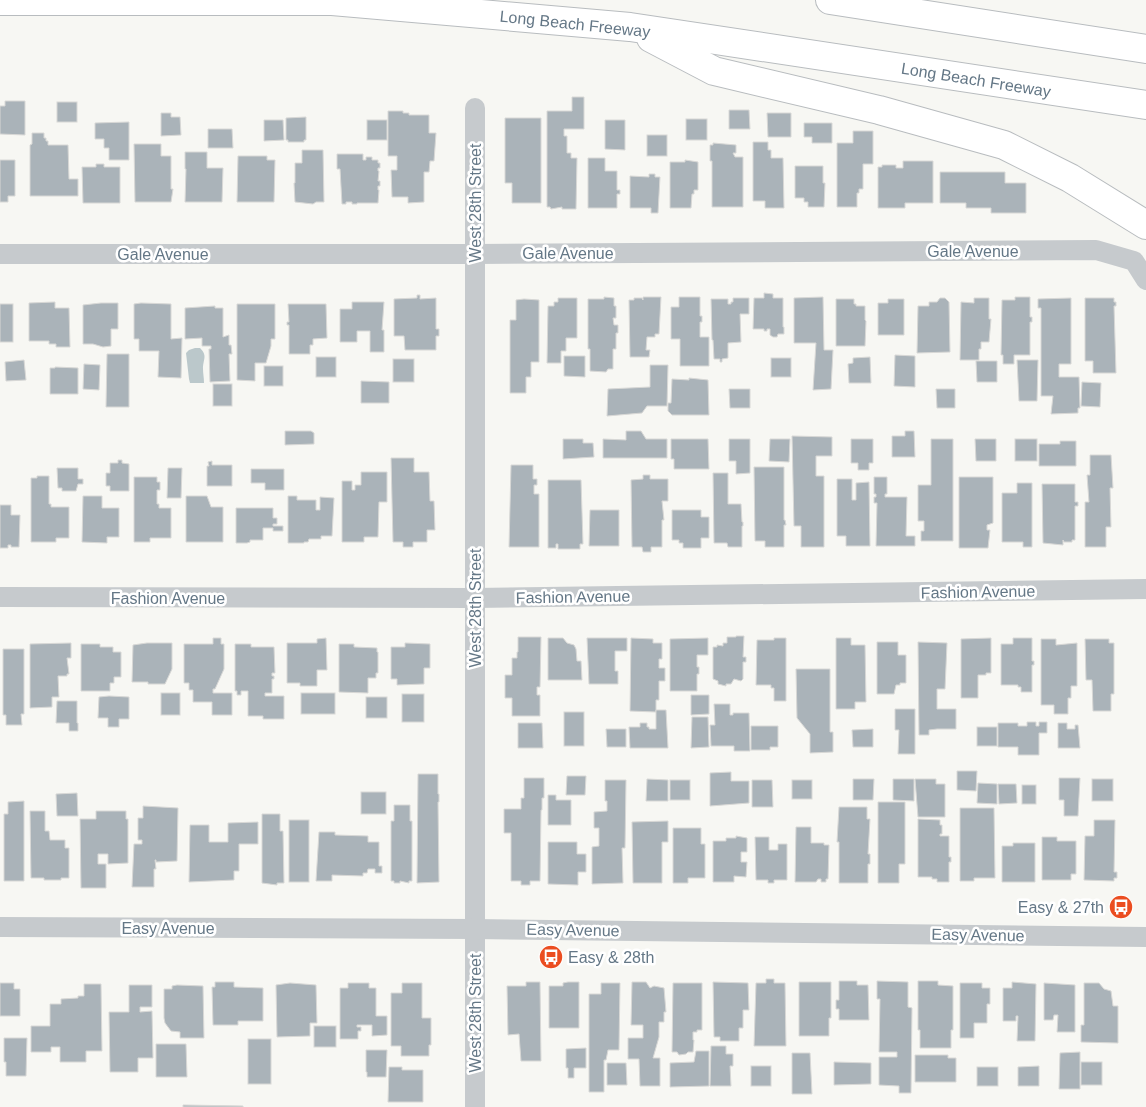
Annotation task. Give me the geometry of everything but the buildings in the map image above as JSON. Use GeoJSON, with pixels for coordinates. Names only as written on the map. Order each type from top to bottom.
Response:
{"type":"FeatureCollection","features":[{"type":"Feature","properties":{"kind":"highway"},"geometry":{"type":"LineString","coordinates":[[830,0],[1146,49]]}},
{"type":"Feature","properties":{"kind":"highway","name":"Long Beach Freeway"},"geometry":{"type":"LineString","coordinates":[[0,1],[332,1],[630,27],[1146,106]]}},
{"type":"Feature","properties":{"kind":"highway"},"geometry":{"type":"LineString","coordinates":[[630,27],[714,71],[879,110],[1004,145],[1070,178],[1146,225]]}},
{"type":"Feature","properties":{"kind":"street","name":"West 28th Street"},"geometry":{"type":"LineString","coordinates":[[475,108],[475,1107]]}},
{"type":"Feature","properties":{"kind":"street","name":"Gale Avenue"},"geometry":{"type":"LineString","coordinates":[[0,254],[475,254],[1096,250],[1134,261],[1146,280]]}},
{"type":"Feature","properties":{"kind":"street","name":"Fashion Avenue"},"geometry":{"type":"LineString","coordinates":[[0,597],[475,598],[1146,590]]}},
{"type":"Feature","properties":{"kind":"street","name":"Easy Avenue"},"geometry":{"type":"LineString","coordinates":[[0,927],[1146,936]]}},
{"type":"Feature","properties":{"kind":"shaded area"},"geometry":{"type":"Polygon","coordinates":[[[195,348],[200,348],[204,356],[204,383],[190,383],[186,353],[195,348]]]}},
{"type":"Feature","properties":{"kind":"place","name":"Easy & 27th"},"geometry":{"type":"Point","coordinates":[1121,907]}},
{"type":"Feature","properties":{"kind":"place","name":"Easy & 28th"},"geometry":{"type":"Point","coordinates":[551,957]}}]}
